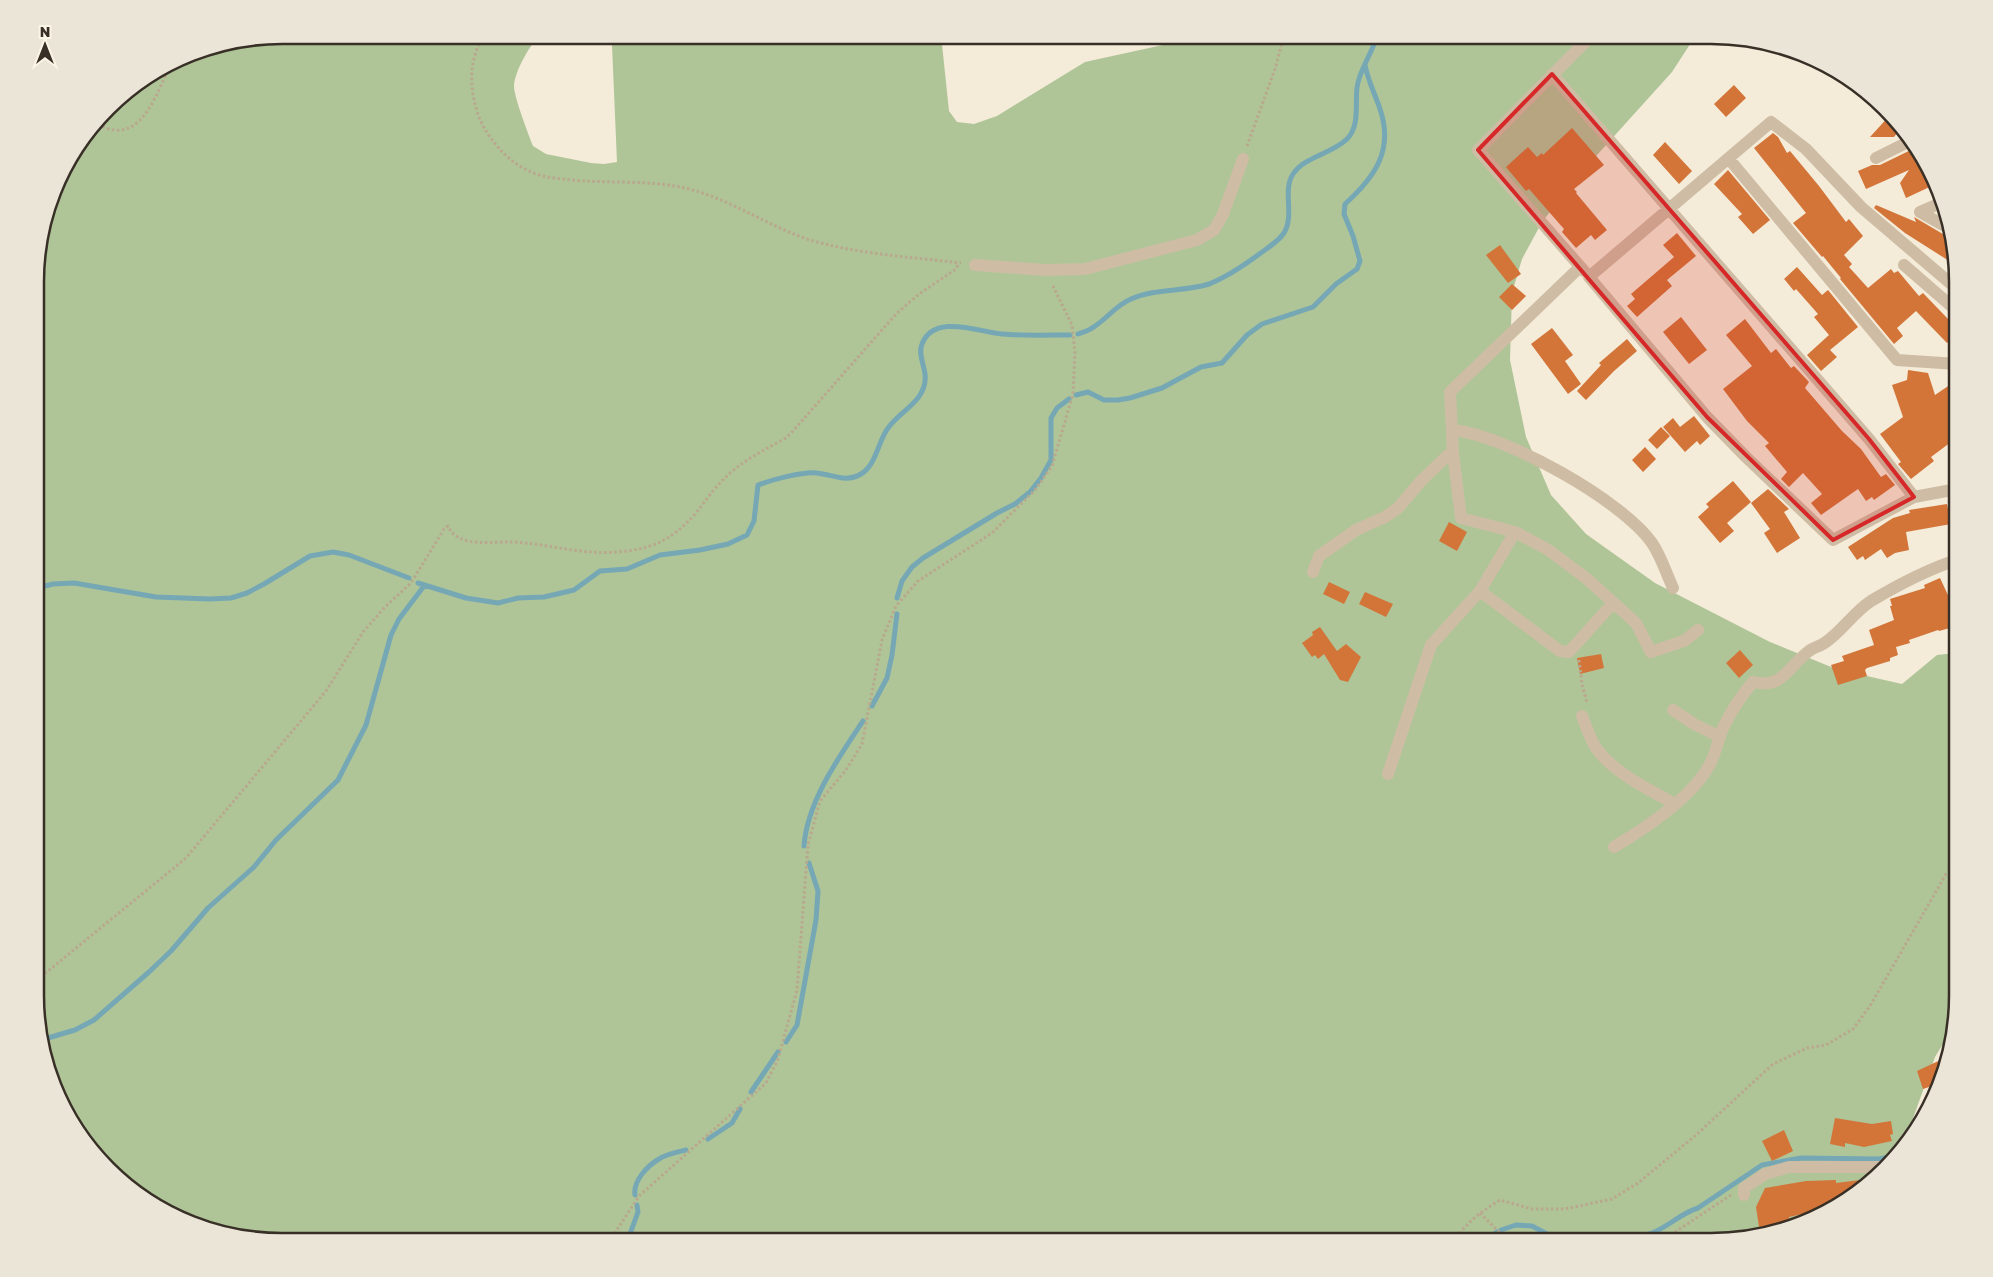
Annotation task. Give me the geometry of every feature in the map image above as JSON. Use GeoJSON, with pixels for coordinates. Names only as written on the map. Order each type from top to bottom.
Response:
{"type":"FeatureCollection","features":[{"type":"Feature","properties":{"kind":"street"},"geometry":{"type":"LineString","coordinates":[[1583,44],[1478,150],[1589,277],[1707,417],[1832,540],[1914,496],[1949,490]]}},
{"type":"Feature","properties":{"kind":"street"},"geometry":{"type":"LineString","coordinates":[[1552,74],[1869,439],[1914,496]]}},
{"type":"Feature","properties":{"kind":"street"},"geometry":{"type":"LineString","coordinates":[[1589,277],[1771,122],[1806,149],[1861,207],[1949,281]]}},
{"type":"Feature","properties":{"kind":"street"},"geometry":{"type":"LineString","coordinates":[[1876,158],[1905,144]]}},
{"type":"Feature","properties":{"kind":"street"},"geometry":{"type":"LineString","coordinates":[[975,265],[1046,270],[1085,269],[1197,240],[1214,230],[1223,214],[1243,159]]}},
{"type":"Feature","properties":{"kind":"street"},"geometry":{"type":"LineString","coordinates":[[1729,159],[1897,360],[1949,363]]}},
{"type":"Feature","properties":{"kind":"street"},"geometry":{"type":"LineString","coordinates":[[1937,205],[1920,212],[1942,224]]}},
{"type":"Feature","properties":{"kind":"street"},"geometry":{"type":"LineString","coordinates":[[1904,265],[1949,303]]}},
{"type":"Feature","properties":{"kind":"street"},"geometry":{"type":"LineString","coordinates":[[1580,267],[1450,392],[1460,518],[1514,532],[1547,549],[1586,578],[1636,623],[1651,652],[1684,641],[1698,630]]}},
{"type":"Feature","properties":{"kind":"street"},"geometry":{"type":"LineString","coordinates":[[1453,430],[1469,431],[1506,444],[1591,491],[1625,514],[1652,543],[1673,588]]}},
{"type":"Feature","properties":{"kind":"street"},"geometry":{"type":"LineString","coordinates":[[1313,572],[1319,556],[1356,530],[1386,516],[1398,508],[1421,481],[1448,455],[1454,453]]}},
{"type":"Feature","properties":{"kind":"street"},"geometry":{"type":"LineString","coordinates":[[1388,774],[1431,644],[1480,591],[1514,532]]}},
{"type":"Feature","properties":{"kind":"street"},"geometry":{"type":"LineString","coordinates":[[1614,847],[1646,828],[1687,793],[1710,764],[1734,708],[1753,682],[1768,684],[1783,677],[1809,651],[1825,643],[1870,602],[1914,578],[1949,564]]}},
{"type":"Feature","properties":{"kind":"street"},"geometry":{"type":"LineString","coordinates":[[1480,591],[1560,651],[1569,652],[1614,603]]}},
{"type":"Feature","properties":{"kind":"street"},"geometry":{"type":"LineString","coordinates":[[1673,710],[1694,724],[1720,737]]}},
{"type":"Feature","properties":{"kind":"street"},"geometry":{"type":"LineString","coordinates":[[1582,716],[1595,746],[1605,760],[1650,791],[1675,804]]}},
{"type":"Feature","properties":{"kind":"street"},"geometry":{"type":"LineString","coordinates":[[1744,1195],[1744,1188],[1765,1174],[1789,1167],[1876,1167]]}},
{"type":"Feature","properties":{"kind":"path"},"geometry":{"type":"LineString","coordinates":[[479,44],[471,73],[473,99],[479,117],[500,150],[512,162],[530,172],[546,177],[650,183],[687,189],[723,200],[788,232],[809,239],[841,247],[975,265]]}},
{"type":"Feature","properties":{"kind":"path"},"geometry":{"type":"LineString","coordinates":[[1243,159],[1275,69],[1282,44]]}},
{"type":"Feature","properties":{"kind":"path"},"geometry":{"type":"LineString","coordinates":[[102,126],[116,130],[128,128],[139,122],[148,112],[166,74]]}},
{"type":"Feature","properties":{"kind":"path"},"geometry":{"type":"LineString","coordinates":[[44,974],[186,858],[326,691],[363,632],[386,606],[411,583],[444,529],[448,526],[459,539],[473,542],[516,542],[584,552],[617,552],[661,543],[674,535],[685,524],[719,483],[734,469],[786,438],[896,314],[919,294],[956,269],[959,263]]}},
{"type":"Feature","properties":{"kind":"path"},"geometry":{"type":"LineString","coordinates":[[615,1233],[639,1196],[766,1083],[778,1059],[797,990],[808,845],[820,801],[846,770],[862,744],[882,640],[896,606],[918,581],[992,533],[1035,490],[1052,466],[1072,394],[1075,353],[1072,325],[1046,270]]}},
{"type":"Feature","properties":{"kind":"path"},"geometry":{"type":"LineString","coordinates":[[1578,642],[1582,684],[1589,711],[1587,730]]}},
{"type":"Feature","properties":{"kind":"path"},"geometry":{"type":"LineString","coordinates":[[1459,1233],[1480,1213],[1500,1200],[1532,1209],[1565,1209],[1612,1199],[1638,1183],[1696,1135],[1773,1064],[1807,1048],[1826,1046],[1853,1029],[1870,1006],[1949,872]]}},
{"type":"Feature","properties":{"kind":"path"},"geometry":{"type":"LineString","coordinates":[[1673,1233],[1728,1194],[1744,1195]]}},
{"type":"Feature","properties":{"kind":"path"},"geometry":{"type":"LineString","coordinates":[[1480,1213],[1500,1233]]}},
{"type":"Feature","properties":{"kind":"highlighted area"},"geometry":{"type":"Polygon","coordinates":[[[1552,74],[1869,439],[1914,497],[1833,540],[1707,417],[1478,150],[1552,74]]]}},
{"type":"Feature","properties":{"kind":"green space"},"geometry":{"type":"Polygon","coordinates":[[[266,44],[533,44],[517,73],[514,86],[533,146],[546,154],[604,164],[617,162],[612,44],[942,44],[949,111],[957,122],[974,124],[997,116],[1085,62],[1167,44],[1690,44],[1672,72],[1579,175],[1542,222],[1522,259],[1512,293],[1510,360],[1526,437],[1551,495],[1586,534],[1655,583],[1770,642],[1836,669],[1902,684],[1937,655],[1949,654],[1949,1011],[1945,1040],[1935,1057],[1910,1125],[1880,1164],[1844,1193],[1817,1209],[1788,1221],[1758,1229],[1727,1233],[266,1233],[235,1229],[205,1221],[176,1209],[149,1193],[113,1164],[84,1128],[68,1101],[56,1072],[48,1042],[44,1011],[44,266],[48,235],[56,205],[68,176],[84,149],[113,113],[149,84],[176,68],[205,56],[235,48],[266,44]]]}},
{"type":"Feature","properties":{"kind":"building"},"geometry":{"type":"Polygon","coordinates":[[[1734,85],[1746,98],[1726,117],[1714,104],[1734,85]]]}},
{"type":"Feature","properties":{"kind":"building"},"geometry":{"type":"Polygon","coordinates":[[[1886,120],[1897,133],[1894,137],[1870,137],[1886,120]]]}},
{"type":"Feature","properties":{"kind":"building"},"geometry":{"type":"Polygon","coordinates":[[[1572,128],[1604,165],[1574,189],[1607,230],[1595,240],[1591,235],[1576,248],[1562,232],[1564,229],[1529,189],[1526,191],[1506,167],[1528,147],[1537,157],[1542,153],[1543,155],[1572,128]]]}},
{"type":"Feature","properties":{"kind":"building"},"geometry":{"type":"Polygon","coordinates":[[[1773,133],[1778,137],[1787,153],[1790,151],[1846,222],[1849,219],[1863,236],[1844,255],[1852,264],[1849,267],[1868,288],[1891,269],[1894,273],[1898,271],[1919,296],[1923,293],[1949,318],[1949,341],[1947,343],[1916,311],[1897,328],[1903,336],[1894,344],[1823,256],[1793,223],[1806,213],[1754,148],[1773,133]]]}},
{"type":"Feature","properties":{"kind":"building"},"geometry":{"type":"Polygon","coordinates":[[[1665,142],[1692,171],[1679,184],[1653,155],[1665,142]]]}},
{"type":"Feature","properties":{"kind":"building"},"geometry":{"type":"Polygon","coordinates":[[[1910,150],[1929,187],[1906,198],[1900,183],[1909,170],[1866,189],[1858,171],[1872,165],[1880,165],[1910,150]]]}},
{"type":"Feature","properties":{"kind":"building"},"geometry":{"type":"Polygon","coordinates":[[[1728,170],[1770,220],[1753,234],[1738,217],[1742,214],[1714,184],[1728,170]]]}},
{"type":"Feature","properties":{"kind":"building"},"geometry":{"type":"Polygon","coordinates":[[[1876,205],[1916,222],[1914,217],[1945,235],[1948,260],[1905,233],[1874,208],[1876,205]]]}},
{"type":"Feature","properties":{"kind":"building"},"geometry":{"type":"Polygon","coordinates":[[[1677,233],[1696,256],[1667,280],[1672,286],[1637,317],[1627,306],[1635,299],[1631,294],[1674,257],[1663,245],[1677,233]]]}},
{"type":"Feature","properties":{"kind":"building"},"geometry":{"type":"Polygon","coordinates":[[[1500,245],[1521,274],[1508,283],[1486,255],[1500,245]]]}},
{"type":"Feature","properties":{"kind":"building"},"geometry":{"type":"Polygon","coordinates":[[[1797,267],[1822,295],[1828,290],[1858,327],[1830,350],[1837,357],[1821,371],[1807,355],[1829,335],[1814,317],[1818,314],[1796,289],[1794,291],[1784,279],[1797,267]]]}},
{"type":"Feature","properties":{"kind":"building"},"geometry":{"type":"Polygon","coordinates":[[[1512,284],[1526,296],[1512,310],[1499,297],[1512,284]]]}},
{"type":"Feature","properties":{"kind":"building"},"geometry":{"type":"Polygon","coordinates":[[[1681,317],[1707,350],[1689,364],[1663,332],[1681,317]]]}},
{"type":"Feature","properties":{"kind":"building"},"geometry":{"type":"Polygon","coordinates":[[[1745,319],[1771,353],[1776,349],[1791,368],[1794,366],[1809,382],[1805,388],[1842,431],[1861,449],[1881,477],[1886,474],[1895,485],[1874,500],[1872,497],[1866,501],[1858,489],[1821,515],[1811,503],[1822,494],[1803,473],[1789,487],[1781,479],[1787,472],[1765,446],[1769,443],[1747,421],[1723,389],[1752,366],[1726,335],[1745,319]]]}},
{"type":"Feature","properties":{"kind":"building"},"geometry":{"type":"Polygon","coordinates":[[[1552,328],[1573,355],[1565,361],[1581,384],[1568,394],[1531,344],[1552,328]]]}},
{"type":"Feature","properties":{"kind":"building"},"geometry":{"type":"Polygon","coordinates":[[[1627,339],[1637,351],[1614,371],[1586,400],[1577,391],[1601,365],[1599,363],[1627,339]]]}},
{"type":"Feature","properties":{"kind":"building"},"geometry":{"type":"Polygon","coordinates":[[[1908,370],[1928,373],[1935,395],[1949,385],[1949,444],[1931,457],[1934,461],[1911,479],[1898,464],[1901,462],[1880,434],[1903,417],[1892,385],[1907,380],[1908,370]]]}},
{"type":"Feature","properties":{"kind":"building"},"geometry":{"type":"Polygon","coordinates":[[[1694,416],[1710,436],[1700,445],[1697,441],[1685,452],[1663,427],[1673,418],[1680,427],[1694,416]]]}},
{"type":"Feature","properties":{"kind":"building"},"geometry":{"type":"Polygon","coordinates":[[[1661,427],[1670,436],[1657,449],[1648,440],[1661,427]]]}},
{"type":"Feature","properties":{"kind":"building"},"geometry":{"type":"Polygon","coordinates":[[[1645,447],[1656,459],[1643,472],[1632,460],[1645,447]]]}},
{"type":"Feature","properties":{"kind":"building"},"geometry":{"type":"Polygon","coordinates":[[[1733,481],[1751,502],[1727,523],[1734,531],[1720,543],[1698,517],[1709,507],[1706,504],[1733,481]]]}},
{"type":"Feature","properties":{"kind":"building"},"geometry":{"type":"Polygon","coordinates":[[[1768,489],[1789,509],[1784,512],[1800,538],[1777,553],[1764,533],[1770,529],[1751,503],[1768,489]]]}},
{"type":"Feature","properties":{"kind":"building"},"geometry":{"type":"Polygon","coordinates":[[[1947,504],[1949,524],[1906,532],[1909,550],[1895,553],[1887,558],[1881,549],[1865,560],[1863,556],[1857,560],[1848,547],[1893,518],[1910,513],[1909,510],[1947,504]]]}},
{"type":"Feature","properties":{"kind":"building"},"geometry":{"type":"Polygon","coordinates":[[[1449,522],[1467,532],[1457,551],[1439,541],[1449,522]]]}},
{"type":"Feature","properties":{"kind":"building"},"geometry":{"type":"Polygon","coordinates":[[[1940,578],[1949,597],[1949,628],[1909,640],[1910,643],[1896,647],[1898,655],[1890,658],[1890,661],[1867,668],[1865,670],[1867,676],[1838,685],[1831,665],[1844,661],[1842,656],[1874,645],[1869,630],[1894,620],[1890,599],[1925,588],[1924,585],[1940,578]]]}},
{"type":"Feature","properties":{"kind":"building"},"geometry":{"type":"Polygon","coordinates":[[[1329,582],[1350,592],[1344,604],[1323,594],[1329,582]]]}},
{"type":"Feature","properties":{"kind":"building"},"geometry":{"type":"Polygon","coordinates":[[[1365,592],[1393,604],[1386,617],[1359,604],[1365,592]]]}},
{"type":"Feature","properties":{"kind":"building"},"geometry":{"type":"Polygon","coordinates":[[[1320,627],[1337,651],[1346,644],[1361,657],[1348,682],[1340,680],[1324,654],[1318,659],[1315,655],[1312,657],[1302,643],[1313,635],[1312,632],[1320,627]]]}},
{"type":"Feature","properties":{"kind":"building"},"geometry":{"type":"Polygon","coordinates":[[[1740,650],[1753,665],[1739,678],[1726,663],[1740,650]]]}},
{"type":"Feature","properties":{"kind":"building"},"geometry":{"type":"Polygon","coordinates":[[[1601,654],[1604,668],[1580,674],[1577,658],[1601,654]]]}},
{"type":"Feature","properties":{"kind":"building"},"geometry":{"type":"Polygon","coordinates":[[[1940,1060],[1931,1086],[1923,1089],[1917,1071],[1940,1060]]]}},
{"type":"Feature","properties":{"kind":"building"},"geometry":{"type":"Polygon","coordinates":[[[1835,1118],[1872,1124],[1891,1121],[1893,1134],[1890,1135],[1892,1141],[1864,1147],[1845,1143],[1845,1147],[1830,1144],[1835,1118]]]}},
{"type":"Feature","properties":{"kind":"building"},"geometry":{"type":"Polygon","coordinates":[[[1784,1130],[1793,1151],[1772,1161],[1762,1141],[1784,1130]]]}},
{"type":"Feature","properties":{"kind":"building"},"geometry":{"type":"Polygon","coordinates":[[[1836,1180],[1836,1183],[1861,1180],[1844,1193],[1817,1209],[1789,1217],[1788,1221],[1759,1227],[1756,1207],[1765,1188],[1806,1181],[1836,1180]]]}},
{"type":"Feature","properties":{"kind":"waterway"},"geometry":{"type":"LineString","coordinates":[[1078,334],[1097,325],[1131,299],[1150,293],[1199,286],[1216,281],[1241,267],[1279,239],[1287,226],[1288,188],[1293,174],[1304,163],[1341,144],[1347,139],[1354,128],[1358,81],[1374,44]]}},
{"type":"Feature","properties":{"kind":"waterway"},"geometry":{"type":"LineString","coordinates":[[1076,395],[1088,392],[1104,400],[1130,398],[1162,388],[1201,367],[1222,363],[1247,335],[1262,324],[1313,307],[1336,284],[1357,269],[1360,261],[1344,214],[1345,204],[1373,173],[1379,162],[1385,137],[1380,109],[1365,65]]}},
{"type":"Feature","properties":{"kind":"waterway"},"geometry":{"type":"LineString","coordinates":[[418,583],[466,598],[498,603],[518,598],[544,597],[574,590],[600,571],[627,569],[660,555],[728,544],[747,535],[754,521],[758,485],[804,473],[850,478],[856,477],[866,470],[871,464],[888,428],[918,398],[922,391],[925,383],[925,374],[921,348],[928,335],[936,329],[958,327],[1002,334],[1070,335]]}},
{"type":"Feature","properties":{"kind":"waterway"},"geometry":{"type":"LineString","coordinates":[[897,598],[902,581],[912,567],[923,558],[1015,504],[1030,492],[1041,478],[1051,460],[1051,418],[1057,408],[1069,399]]}},
{"type":"Feature","properties":{"kind":"waterway"},"geometry":{"type":"LineString","coordinates":[[44,586],[74,583],[156,597],[231,598],[247,593],[264,584],[310,556],[333,552],[349,555],[409,578]]}},
{"type":"Feature","properties":{"kind":"waterway"},"geometry":{"type":"LineString","coordinates":[[48,1038],[75,1030],[94,1020],[149,972],[171,951],[208,908],[254,867],[276,840],[338,780],[366,725],[391,635],[399,619],[424,586]]}},
{"type":"Feature","properties":{"kind":"waterway"},"geometry":{"type":"LineString","coordinates":[[872,706],[887,678],[897,614]]}},
{"type":"Feature","properties":{"kind":"waterway"},"geometry":{"type":"LineString","coordinates":[[804,846],[806,829],[818,797],[835,765],[863,721]]}},
{"type":"Feature","properties":{"kind":"waterway"},"geometry":{"type":"LineString","coordinates":[[786,1042],[797,1025],[816,920],[818,891],[809,863]]}},
{"type":"Feature","properties":{"kind":"waterway"},"geometry":{"type":"LineString","coordinates":[[751,1092],[778,1052]]}},
{"type":"Feature","properties":{"kind":"waterway"},"geometry":{"type":"LineString","coordinates":[[708,1139],[732,1123],[740,1109]]}},
{"type":"Feature","properties":{"kind":"waterway"},"geometry":{"type":"LineString","coordinates":[[635,1195],[636,1184],[642,1174],[654,1162],[672,1153],[686,1150]]}},
{"type":"Feature","properties":{"kind":"waterway"},"geometry":{"type":"LineString","coordinates":[[1652,1233],[1698,1208],[1762,1165],[1801,1158],[1885,1158]]}},
{"type":"Feature","properties":{"kind":"waterway"},"geometry":{"type":"LineString","coordinates":[[630,1233],[638,1212],[637,1205]]}},
{"type":"Feature","properties":{"kind":"waterway"},"geometry":{"type":"LineString","coordinates":[[1501,1230],[1516,1225],[1532,1226],[1545,1233]]}}]}
